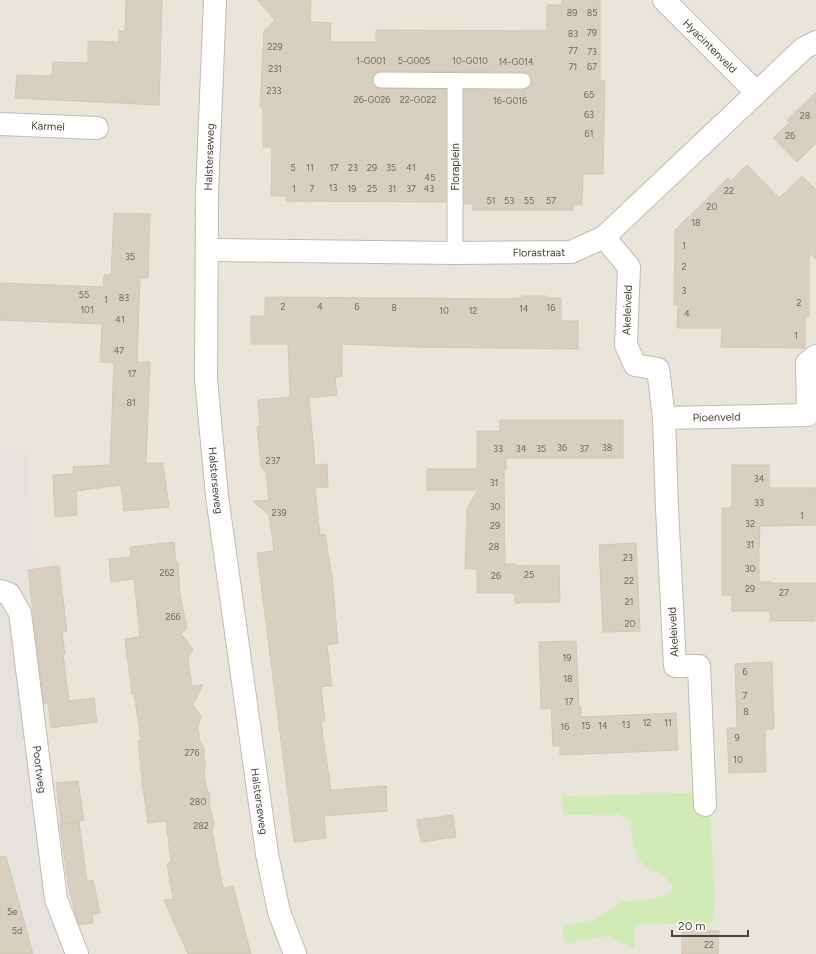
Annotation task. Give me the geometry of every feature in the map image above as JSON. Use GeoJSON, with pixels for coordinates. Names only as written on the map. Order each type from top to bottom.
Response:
{"type":"FeatureCollection","features":[{"type":"Feature","properties":{"kind":"street","name":"Halsterseweg"},"geometry":{"type":"LineString","coordinates":[[215,0],[207,193],[206,379],[217,496],[266,854],[279,912],[296,954]]}},
{"type":"Feature","properties":{"kind":"street","name":"Hyacintenveld"},"geometry":{"type":"LineString","coordinates":[[664,0],[756,92]]}},
{"type":"Feature","properties":{"kind":"street","name":"Florastraat"},"geometry":{"type":"LineString","coordinates":[[207,250],[455,253],[571,252],[604,237],[756,92],[804,48],[816,42]]}},
{"type":"Feature","properties":{"kind":"street","name":"Karmel"},"geometry":{"type":"LineString","coordinates":[[0,124],[97,128]]}},
{"type":"Feature","properties":{"kind":"street","name":"Akeleiveld"},"geometry":{"type":"LineString","coordinates":[[604,237],[629,267],[626,344],[635,365],[658,369],[664,418],[675,666],[699,666],[705,805]]}},
{"type":"Feature","properties":{"kind":"street","name":"Pioenveld"},"geometry":{"type":"LineString","coordinates":[[664,418],[808,415],[811,359]]}},
{"type":"Feature","properties":{"kind":"street","name":"Poortweg"},"geometry":{"type":"LineString","coordinates":[[0,591],[9,594],[20,613],[56,898],[77,954]]}},
{"type":"Feature","properties":{"kind":"lane"},"geometry":{"type":"LineString","coordinates":[[381,80],[523,81]]}},
{"type":"Feature","properties":{"kind":"lane","name":"Floraplein"},"geometry":{"type":"LineString","coordinates":[[455,81],[455,253]]}},
{"type":"Feature","properties":{"kind":"shaded area"},"geometry":{"type":"Polygon","coordinates":[[[0,0],[816,0],[816,954],[0,954],[0,0]]]}},
{"type":"Feature","properties":{"kind":"shaded area"},"geometry":{"type":"Polygon","coordinates":[[[0,447],[26,449],[60,934],[69,954],[0,954],[0,447]]]}},
{"type":"Feature","properties":{"kind":"green space"},"geometry":{"type":"Polygon","coordinates":[[[694,793],[694,801],[710,815],[715,896],[713,923],[634,925],[635,950],[609,936],[564,943],[563,926],[592,920],[623,902],[664,897],[673,888],[665,877],[642,863],[635,852],[630,821],[617,814],[563,815],[562,796],[694,793]]]}},
{"type":"Feature","properties":{"kind":"building"},"geometry":{"type":"Polygon","coordinates":[[[126,0],[162,0],[159,105],[15,98],[17,75],[52,76],[53,62],[88,63],[88,41],[119,42],[119,31],[125,31],[126,0]]]}},
{"type":"Feature","properties":{"kind":"building"},"geometry":{"type":"Polygon","coordinates":[[[257,0],[311,0],[310,22],[331,23],[330,42],[376,42],[376,30],[547,31],[547,5],[562,5],[562,0],[600,0],[600,81],[605,81],[603,174],[583,174],[582,205],[573,205],[573,210],[472,210],[473,204],[464,204],[464,90],[528,89],[532,81],[531,76],[523,72],[381,71],[376,72],[372,80],[373,85],[377,88],[446,89],[446,202],[286,201],[286,196],[271,196],[272,147],[263,147],[263,109],[260,106],[264,31],[275,20],[257,0]]]}},
{"type":"Feature","properties":{"kind":"building"},"geometry":{"type":"Polygon","coordinates":[[[816,92],[816,143],[797,162],[773,138],[789,123],[787,120],[816,92]]]}},
{"type":"Feature","properties":{"kind":"building"},"geometry":{"type":"Polygon","coordinates":[[[747,165],[779,198],[802,176],[816,190],[816,259],[809,253],[809,317],[805,317],[805,348],[721,347],[722,328],[677,328],[678,305],[674,305],[675,230],[728,178],[731,181],[747,165]]]}},
{"type":"Feature","properties":{"kind":"building"},"geometry":{"type":"Polygon","coordinates":[[[114,213],[150,214],[148,278],[140,278],[137,362],[150,362],[146,463],[163,463],[169,507],[124,511],[121,485],[76,491],[77,515],[55,517],[53,475],[74,474],[73,467],[110,465],[114,363],[100,362],[102,324],[0,320],[0,283],[103,287],[104,275],[111,275],[114,213]]]}},
{"type":"Feature","properties":{"kind":"building"},"geometry":{"type":"Polygon","coordinates":[[[522,296],[547,296],[547,298],[561,298],[561,321],[578,321],[578,349],[415,347],[342,344],[342,376],[335,377],[337,395],[309,398],[315,465],[327,464],[328,487],[315,488],[320,535],[325,534],[332,576],[338,643],[327,645],[332,686],[321,687],[325,721],[321,722],[331,790],[386,786],[387,811],[324,816],[326,838],[294,842],[257,553],[274,551],[269,515],[253,501],[269,500],[266,472],[261,467],[257,426],[260,426],[258,400],[290,397],[288,344],[251,344],[251,316],[265,316],[265,297],[508,299],[522,298],[522,296]]]}},
{"type":"Feature","properties":{"kind":"building"},"geometry":{"type":"Polygon","coordinates":[[[500,420],[623,420],[623,458],[506,458],[506,470],[504,470],[505,564],[516,564],[516,566],[559,565],[560,602],[515,603],[515,593],[477,593],[477,569],[465,569],[467,508],[478,490],[427,490],[427,469],[477,469],[477,431],[500,431],[500,420]]]}},
{"type":"Feature","properties":{"kind":"building"},"geometry":{"type":"Polygon","coordinates":[[[732,465],[769,465],[769,488],[816,488],[816,525],[760,526],[759,549],[759,582],[816,583],[815,621],[770,621],[770,611],[732,611],[732,595],[722,595],[722,508],[732,508],[732,465]]]}},
{"type":"Feature","properties":{"kind":"building"},"geometry":{"type":"Polygon","coordinates":[[[174,542],[176,562],[178,563],[180,595],[187,628],[181,634],[193,649],[188,659],[192,686],[203,685],[193,705],[201,716],[198,726],[200,742],[204,749],[204,759],[206,764],[204,773],[206,787],[210,796],[209,804],[214,823],[212,831],[223,888],[233,886],[251,954],[188,954],[164,900],[173,899],[167,864],[171,862],[166,821],[148,823],[138,741],[141,741],[134,693],[132,694],[125,639],[140,637],[134,579],[111,582],[109,559],[131,557],[130,547],[174,542]]]}},
{"type":"Feature","properties":{"kind":"building"},"geometry":{"type":"Polygon","coordinates":[[[636,543],[640,631],[603,632],[599,545],[636,543]]]}},
{"type":"Feature","properties":{"kind":"building"},"geometry":{"type":"Polygon","coordinates":[[[59,566],[67,631],[62,632],[65,654],[63,654],[69,701],[94,698],[97,722],[51,728],[48,703],[44,704],[28,570],[59,566]]]}},
{"type":"Feature","properties":{"kind":"building"},"geometry":{"type":"Polygon","coordinates":[[[576,641],[579,706],[581,706],[581,717],[676,713],[678,750],[560,755],[560,746],[553,746],[551,708],[541,709],[539,642],[576,641]]]}},
{"type":"Feature","properties":{"kind":"building"},"geometry":{"type":"Polygon","coordinates":[[[772,662],[774,729],[765,729],[766,772],[729,773],[727,728],[737,728],[735,664],[772,662]]]}},
{"type":"Feature","properties":{"kind":"building"},"geometry":{"type":"Polygon","coordinates":[[[78,781],[84,820],[61,824],[56,783],[78,781]]]}},
{"type":"Feature","properties":{"kind":"building"},"geometry":{"type":"Polygon","coordinates":[[[453,815],[456,837],[421,842],[417,820],[453,815]]]}},
{"type":"Feature","properties":{"kind":"building"},"geometry":{"type":"Polygon","coordinates":[[[79,822],[87,882],[93,880],[100,913],[92,915],[93,923],[79,925],[68,884],[60,824],[79,822]]]}},
{"type":"Feature","properties":{"kind":"building"},"geometry":{"type":"Polygon","coordinates":[[[6,856],[33,954],[0,954],[0,857],[6,856]]]}},
{"type":"Feature","properties":{"kind":"building"},"geometry":{"type":"Polygon","coordinates":[[[682,930],[719,931],[718,954],[682,954],[682,930]]]}}]}
